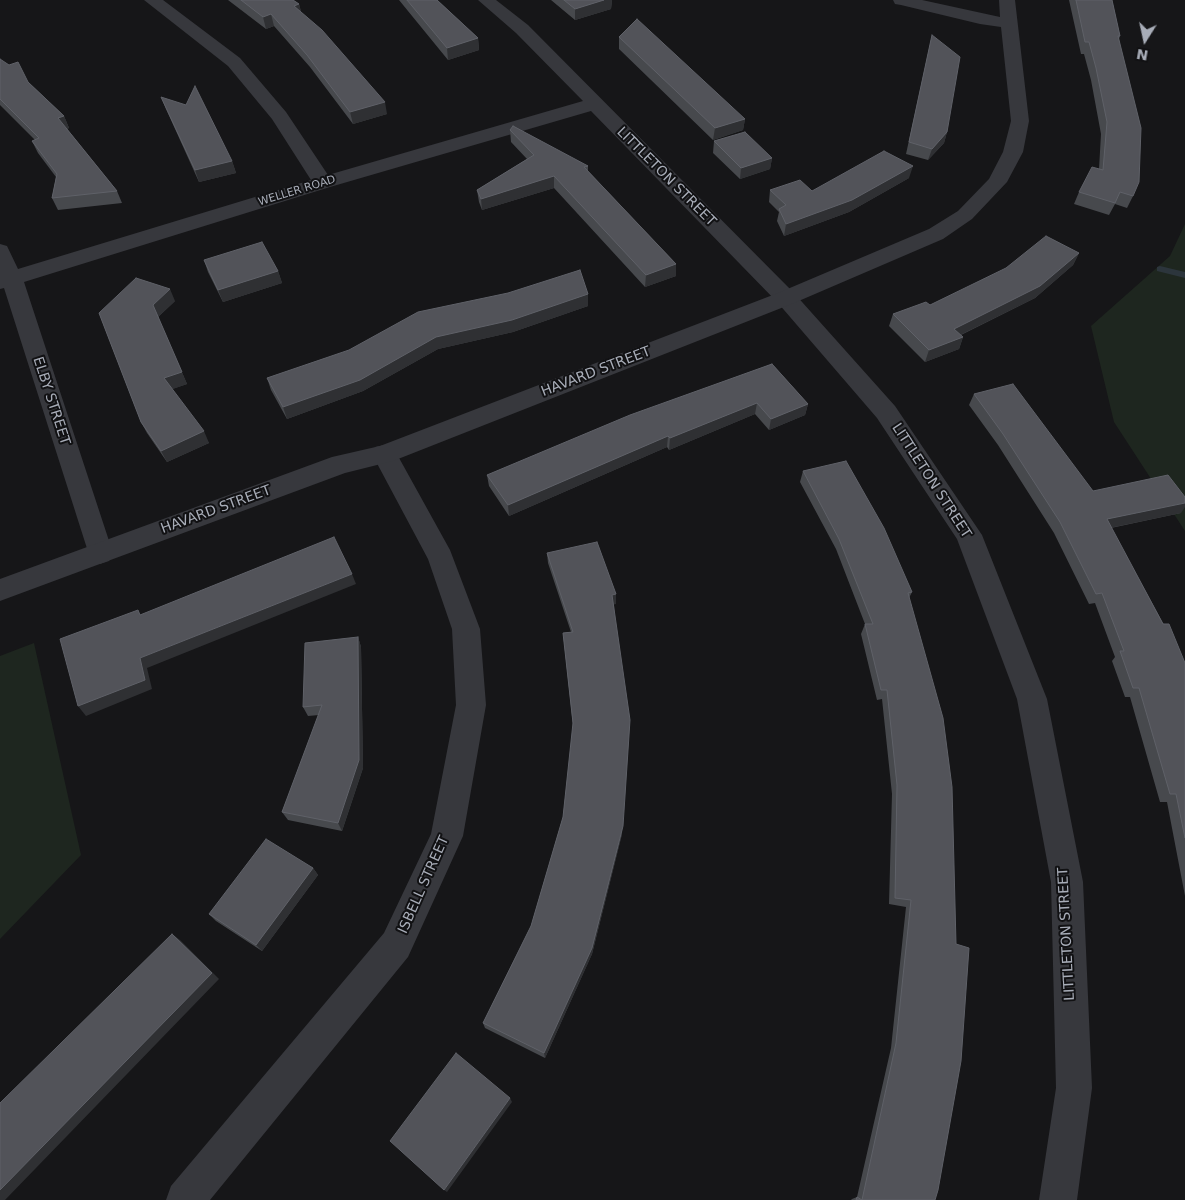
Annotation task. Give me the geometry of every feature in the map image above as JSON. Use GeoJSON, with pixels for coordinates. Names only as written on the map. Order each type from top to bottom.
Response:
{"type":"FeatureCollection","features":[{"type":"Feature","properties":{"kind":"street"},"geometry":{"type":"LineString","coordinates":[[152,0],[234,62],[279,116],[323,183]]}},
{"type":"Feature","properties":{"kind":"street","name":"LITTLETON STREET"},"geometry":{"type":"LineString","coordinates":[[486,0],[522,29],[786,298],[886,412],[969,535],[1032,700],[1067,882],[1074,1088],[1058,1200]]}},
{"type":"Feature","properties":{"kind":"street"},"geometry":{"type":"LineString","coordinates":[[901,0],[980,20],[1010,23]]}},
{"type":"Feature","properties":{"kind":"street","name":"HAVARD STREET"},"geometry":{"type":"LineString","coordinates":[[0,590],[341,464],[384,454],[786,298],[936,234],[965,215],[997,182],[1013,152],[1020,121],[1007,0]]}},
{"type":"Feature","properties":{"kind":"street","name":"WELLER ROAD"},"geometry":{"type":"LineString","coordinates":[[6,280],[323,183],[594,104]]}},
{"type":"Feature","properties":{"kind":"street","name":"ELBY STREET"},"geometry":{"type":"LineString","coordinates":[[0,251],[6,280],[100,553]]}},
{"type":"Feature","properties":{"kind":"street","name":"ISBELL STREET"},"geometry":{"type":"LineString","coordinates":[[185,1200],[396,945],[447,836],[471,705],[466,629],[441,558],[384,454]]}},
{"type":"Feature","properties":{"kind":"shaded area"},"geometry":{"type":"Polygon","coordinates":[[[1185,224],[1185,531],[1114,422],[1091,326],[1170,256],[1185,224]]]}},
{"type":"Feature","properties":{"kind":"shaded area"},"geometry":{"type":"Polygon","coordinates":[[[34,643],[81,855],[0,939],[0,656],[34,643]]]}},
{"type":"Feature","properties":{"kind":"building"},"geometry":{"type":"Polygon","coordinates":[[[241,0],[293,0],[299,4],[294,6],[322,30],[385,102],[350,112],[307,55],[271,14],[263,17],[241,0]]]}},
{"type":"Feature","properties":{"kind":"building"},"geometry":{"type":"Polygon","coordinates":[[[407,0],[437,0],[478,38],[447,48],[407,0]]]}},
{"type":"Feature","properties":{"kind":"building"},"geometry":{"type":"Polygon","coordinates":[[[564,0],[604,0],[575,9],[564,0]]]}},
{"type":"Feature","properties":{"kind":"building"},"geometry":{"type":"Polygon","coordinates":[[[1076,0],[1112,0],[1120,36],[1118,36],[1141,128],[1139,182],[1133,196],[1120,192],[1115,203],[1079,192],[1092,167],[1103,170],[1107,122],[1096,68],[1089,42],[1085,42],[1076,0]]]}},
{"type":"Feature","properties":{"kind":"building"},"geometry":{"type":"Polygon","coordinates":[[[637,19],[745,119],[715,128],[619,37],[637,19]]]}},
{"type":"Feature","properties":{"kind":"building"},"geometry":{"type":"Polygon","coordinates":[[[932,35],[960,57],[947,132],[932,149],[909,142],[932,35]]]}},
{"type":"Feature","properties":{"kind":"building"},"geometry":{"type":"Polygon","coordinates":[[[0,59],[9,65],[18,62],[28,82],[64,116],[58,118],[117,191],[52,198],[57,174],[32,141],[39,138],[0,99],[0,59]]]}},
{"type":"Feature","properties":{"kind":"building"},"geometry":{"type":"Polygon","coordinates":[[[195,86],[232,161],[195,170],[161,97],[186,105],[195,86]]]}},
{"type":"Feature","properties":{"kind":"building"},"geometry":{"type":"Polygon","coordinates":[[[513,126],[588,166],[584,167],[676,264],[646,275],[554,176],[481,199],[477,190],[534,155],[510,130],[513,126]]]}},
{"type":"Feature","properties":{"kind":"building"},"geometry":{"type":"Polygon","coordinates":[[[745,132],[772,158],[741,168],[714,141],[745,132]]]}},
{"type":"Feature","properties":{"kind":"building"},"geometry":{"type":"Polygon","coordinates":[[[884,151],[913,166],[852,200],[786,224],[779,209],[786,205],[770,190],[800,180],[812,191],[884,151]]]}},
{"type":"Feature","properties":{"kind":"building"},"geometry":{"type":"Polygon","coordinates":[[[1046,236],[1079,253],[1040,286],[954,329],[963,337],[929,350],[893,314],[926,302],[930,305],[1006,268],[1046,236]]]}},
{"type":"Feature","properties":{"kind":"building"},"geometry":{"type":"Polygon","coordinates":[[[262,242],[278,271],[218,290],[204,260],[262,242]]]}},
{"type":"Feature","properties":{"kind":"building"},"geometry":{"type":"Polygon","coordinates":[[[580,270],[588,294],[512,320],[436,337],[360,380],[283,407],[267,378],[349,350],[418,312],[508,293],[580,270]]]}},
{"type":"Feature","properties":{"kind":"building"},"geometry":{"type":"Polygon","coordinates":[[[136,278],[170,289],[153,305],[182,372],[164,378],[204,431],[161,451],[141,422],[99,313],[136,278]]]}},
{"type":"Feature","properties":{"kind":"building"},"geometry":{"type":"Polygon","coordinates":[[[772,364],[808,404],[771,419],[757,403],[670,438],[668,436],[508,505],[487,475],[630,415],[772,364]]]}},
{"type":"Feature","properties":{"kind":"building"},"geometry":{"type":"Polygon","coordinates":[[[1013,384],[1093,491],[1168,475],[1185,497],[1185,503],[1107,519],[1163,624],[1169,624],[1185,663],[1185,838],[1176,794],[1170,794],[1139,688],[1133,688],[1120,651],[1124,651],[1102,593],[1096,594],[1060,522],[1003,434],[974,394],[1013,384]]]}},
{"type":"Feature","properties":{"kind":"building"},"geometry":{"type":"Polygon","coordinates":[[[846,461],[884,528],[912,592],[908,593],[943,718],[952,787],[956,944],[969,948],[961,1061],[935,1200],[862,1200],[896,1043],[911,900],[895,898],[897,785],[887,690],[881,690],[865,624],[873,624],[839,539],[803,471],[846,461]]]}},
{"type":"Feature","properties":{"kind":"building"},"geometry":{"type":"Polygon","coordinates":[[[334,537],[352,574],[140,658],[145,680],[78,706],[60,639],[138,610],[140,615],[334,537]]]}},
{"type":"Feature","properties":{"kind":"building"},"geometry":{"type":"Polygon","coordinates":[[[597,542],[616,594],[612,595],[630,720],[623,826],[592,948],[544,1053],[483,1023],[531,926],[563,817],[573,723],[563,633],[573,632],[547,553],[597,542]]]}},
{"type":"Feature","properties":{"kind":"building"},"geometry":{"type":"Polygon","coordinates":[[[358,637],[359,760],[338,823],[282,812],[322,705],[303,707],[305,643],[358,637]]]}},
{"type":"Feature","properties":{"kind":"building"},"geometry":{"type":"Polygon","coordinates":[[[266,839],[313,868],[256,945],[209,914],[266,839]]]}},
{"type":"Feature","properties":{"kind":"building"},"geometry":{"type":"Polygon","coordinates":[[[172,934],[212,973],[0,1190],[0,1103],[172,934]]]}},
{"type":"Feature","properties":{"kind":"building"},"geometry":{"type":"Polygon","coordinates":[[[456,1053],[510,1098],[444,1190],[390,1141],[456,1053]]]}},
{"type":"Feature","properties":{"kind":"waterway"},"geometry":{"type":"LineString","coordinates":[[1160,269],[1185,275]]}}]}
